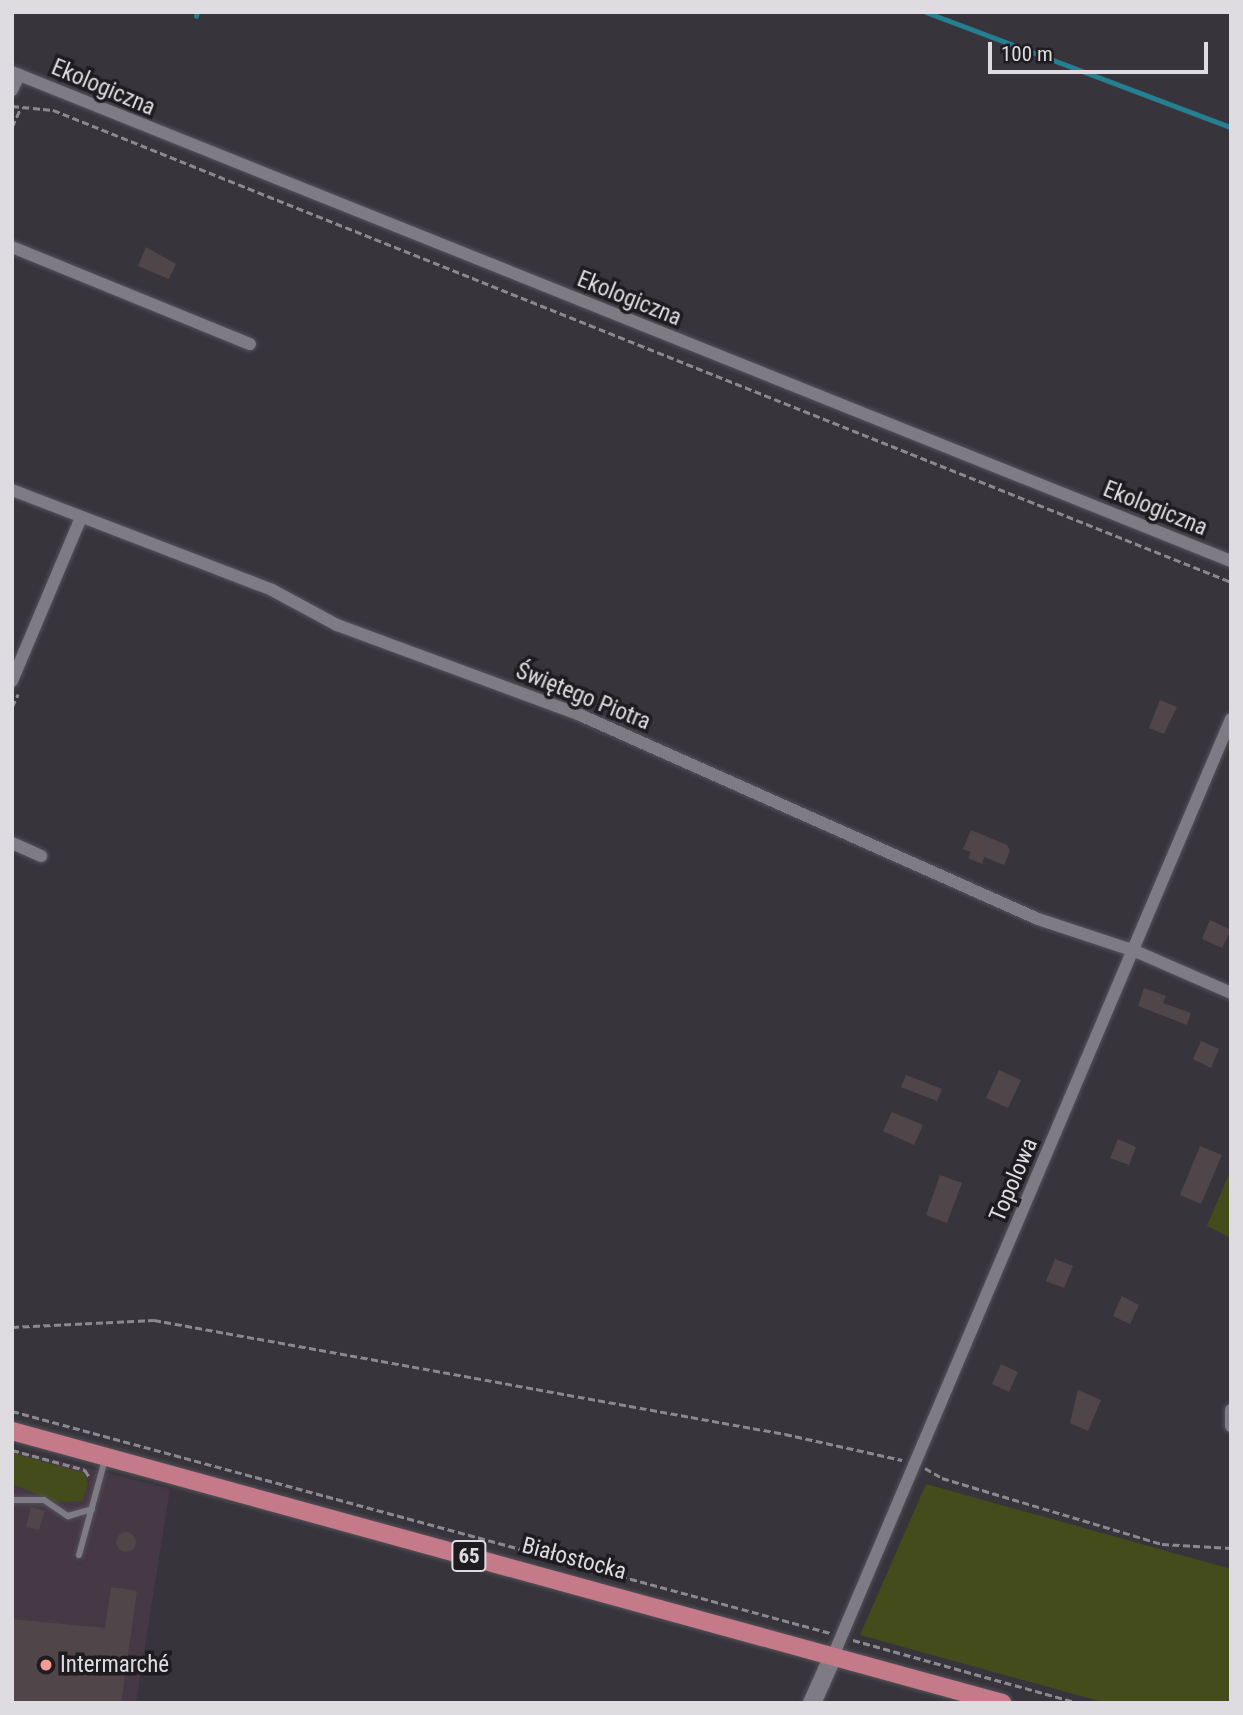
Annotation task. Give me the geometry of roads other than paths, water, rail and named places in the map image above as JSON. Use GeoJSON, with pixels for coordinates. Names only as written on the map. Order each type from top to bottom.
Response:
{"type":"FeatureCollection","features":[{"type":"Feature","properties":{"kind":"main road","name":"Białostocka"},"geometry":{"type":"LineString","coordinates":[[12,1431],[1002,1703]]}},
{"type":"Feature","properties":{"kind":"street"},"geometry":{"type":"LineString","coordinates":[[12,90],[16,74]]}},
{"type":"Feature","properties":{"kind":"street","name":"Ekologiczna"},"geometry":{"type":"LineString","coordinates":[[16,74],[1231,561]]}},
{"type":"Feature","properties":{"kind":"street"},"geometry":{"type":"LineString","coordinates":[[12,247],[250,344]]}},
{"type":"Feature","properties":{"kind":"street","name":"Świętego Piotra"},"geometry":{"type":"LineString","coordinates":[[12,490],[272,590],[337,625],[580,715],[1038,919],[1135,950],[1231,993]]}},
{"type":"Feature","properties":{"kind":"street"},"geometry":{"type":"LineString","coordinates":[[12,681],[81,518]]}},
{"type":"Feature","properties":{"kind":"street","name":"Topolowa"},"geometry":{"type":"LineString","coordinates":[[833,1656],[921,1466],[1231,719]]}},
{"type":"Feature","properties":{"kind":"street"},"geometry":{"type":"LineString","coordinates":[[12,843],[41,856]]}},
{"type":"Feature","properties":{"kind":"street"},"geometry":{"type":"LineString","coordinates":[[812,1703],[833,1656]]}},
{"type":"Feature","properties":{"kind":"lane"},"geometry":{"type":"LineString","coordinates":[[79,1555],[106,1456]]}},
{"type":"Feature","properties":{"kind":"lane"},"geometry":{"type":"LineString","coordinates":[[12,1500],[44,1500],[68,1516],[92,1509]]}},
{"type":"Feature","properties":{"kind":"waterway"},"geometry":{"type":"LineString","coordinates":[[196,16],[197,12]]}},
{"type":"Feature","properties":{"kind":"waterway"},"geometry":{"type":"LineString","coordinates":[[926,12],[1231,127]]}},
{"type":"Feature","properties":{"kind":"place","name":"Intermarché"},"geometry":{"type":"Point","coordinates":[46,1665]}}]}
